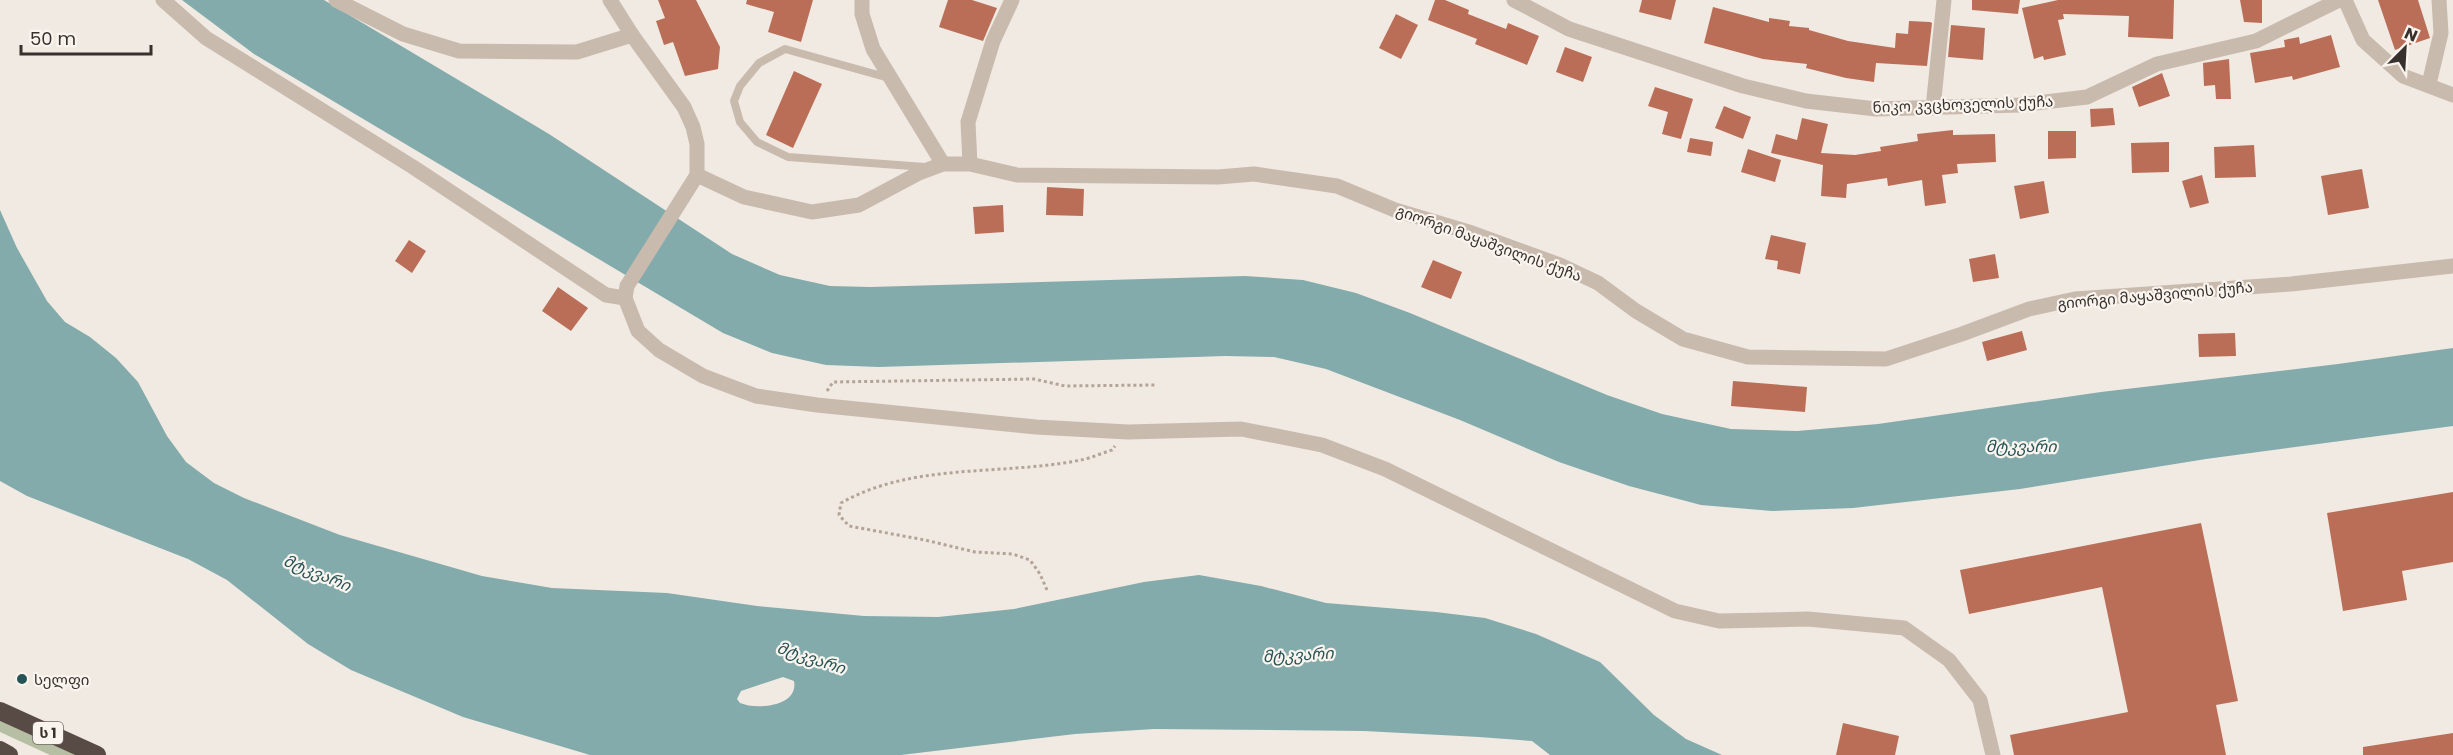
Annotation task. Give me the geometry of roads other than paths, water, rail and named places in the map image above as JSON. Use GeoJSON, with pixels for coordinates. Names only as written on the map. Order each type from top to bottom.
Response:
{"type":"FeatureCollection","features":[{"type":"Feature","properties":{"kind":"highway","name":"ს 1"},"geometry":{"type":"LineString","coordinates":[[0,711],[97,755]]}},
{"type":"Feature","properties":{"kind":"highway"},"geometry":{"type":"LineString","coordinates":[[0,750],[9,755]]}},
{"type":"Feature","properties":{"kind":"street"},"geometry":{"type":"LineString","coordinates":[[163,0],[206,38],[413,167],[606,295],[626,292]]}},
{"type":"Feature","properties":{"kind":"street"},"geometry":{"type":"LineString","coordinates":[[336,0],[403,34],[459,51],[577,52],[632,35]]}},
{"type":"Feature","properties":{"kind":"street"},"geometry":{"type":"LineString","coordinates":[[610,0],[632,35],[684,107],[693,127],[697,144],[697,175],[626,292],[638,331],[659,350],[703,376],[756,396],[817,405],[1036,426],[1128,432],[1241,429],[1322,445],[1385,469],[1675,611],[1719,621],[1808,619],[1904,628],[1949,660],[1980,700],[1993,755]]}},
{"type":"Feature","properties":{"kind":"street"},"geometry":{"type":"LineString","coordinates":[[862,0],[862,14],[873,50],[893,79],[937,166]]}},
{"type":"Feature","properties":{"kind":"street"},"geometry":{"type":"LineString","coordinates":[[970,164],[968,122],[993,41],[1012,0]]}},
{"type":"Feature","properties":{"kind":"street","name":"ნიკო კვცხოველის ქუჩა"},"geometry":{"type":"LineString","coordinates":[[1514,0],[1569,29],[1743,86],[1806,101],[1876,109],[2020,105],[2087,97],[2157,64],[2256,41],[2339,0]]}},
{"type":"Feature","properties":{"kind":"street"},"geometry":{"type":"LineString","coordinates":[[1933,108],[1944,0]]}},
{"type":"Feature","properties":{"kind":"street"},"geometry":{"type":"LineString","coordinates":[[2345,0],[2363,40],[2403,76],[2453,95]]}},
{"type":"Feature","properties":{"kind":"street"},"geometry":{"type":"LineString","coordinates":[[2429,84],[2442,33],[2439,0]]}},
{"type":"Feature","properties":{"kind":"street","name":"გიორგი მაყაშვილის ქუჩა"},"geometry":{"type":"LineString","coordinates":[[697,175],[744,197],[812,212],[859,205],[919,172],[937,166],[970,164],[1017,175],[1218,177],[1254,174],[1337,186],[1395,210],[1472,233],[1560,265],[1598,283],[1636,311],[1683,339],[1748,357],[1886,359],[2029,309],[2075,299],[2291,284],[2453,266]]}},
{"type":"Feature","properties":{"kind":"lane"},"geometry":{"type":"LineString","coordinates":[[893,79],[785,49],[759,63],[740,86],[734,101],[740,122],[757,142],[788,157],[937,166]]}},
{"type":"Feature","properties":{"kind":"water","name":"მტკვარი"},"geometry":{"type":"Polygon","coordinates":[[[182,0],[324,0],[549,134],[732,254],[780,275],[830,286],[870,287],[1245,276],[1303,280],[1356,293],[1410,313],[1607,395],[1662,414],[1731,429],[1797,431],[1878,424],[2101,392],[2453,348],[2453,426],[2206,459],[2020,489],[1853,508],[1772,511],[1701,505],[1629,486],[1559,462],[1460,420],[1326,369],[1274,357],[1225,356],[879,367],[826,365],[772,353],[723,333],[254,54],[182,0]]]}},
{"type":"Feature","properties":{"kind":"water"},"geometry":{"type":"Polygon","coordinates":[[[0,210],[17,248],[47,301],[65,322],[90,337],[116,358],[138,382],[167,436],[186,462],[214,483],[244,498],[340,535],[482,576],[552,588],[667,593],[757,606],[864,616],[938,617],[1014,609],[1144,582],[1199,575],[1261,586],[1326,603],[1485,618],[1536,634],[1600,662],[1654,715],[1686,739],[1722,755],[1550,755],[1532,741],[1479,737],[1364,731],[1154,729],[1075,734],[901,755],[590,755],[463,717],[351,670],[308,644],[227,580],[188,559],[27,496],[0,481],[0,210]],[[783,677],[741,691],[737,699],[740,703],[747,705],[775,704],[790,696],[794,690],[794,681],[783,677]]]}},
{"type":"Feature","properties":{"kind":"place","name":"სელფი"},"geometry":{"type":"Point","coordinates":[22,679]}}]}
